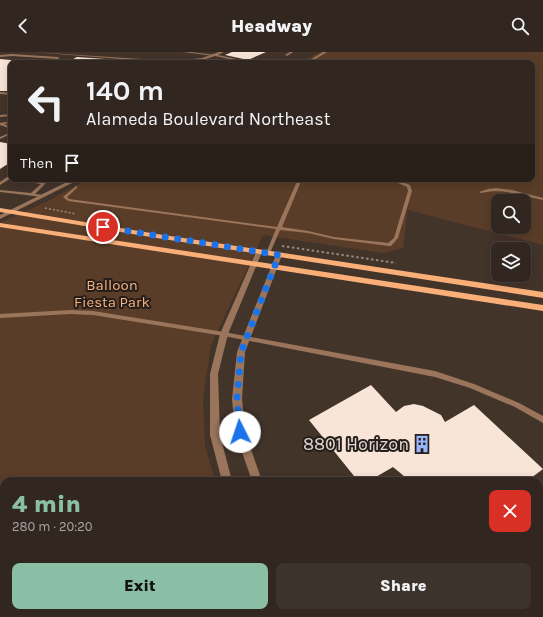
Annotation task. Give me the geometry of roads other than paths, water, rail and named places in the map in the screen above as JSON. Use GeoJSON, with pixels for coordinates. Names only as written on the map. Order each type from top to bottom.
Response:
{"type":"FeatureCollection","features":[{"type":"Feature","properties":{"kind":"main road"},"geometry":{"type":"LineString","coordinates":[[0,210],[279,255],[543,295]]}},
{"type":"Feature","properties":{"kind":"main road"},"geometry":{"type":"LineString","coordinates":[[0,225],[543,308]]}},
{"type":"Feature","properties":{"kind":"street"},"geometry":{"type":"LineString","coordinates":[[34,52],[140,60]]}},
{"type":"Feature","properties":{"kind":"street"},"geometry":{"type":"LineString","coordinates":[[198,60],[222,52]]}},
{"type":"Feature","properties":{"kind":"street"},"geometry":{"type":"LineString","coordinates":[[312,60],[325,52]]}},
{"type":"Feature","properties":{"kind":"street"},"geometry":{"type":"LineString","coordinates":[[214,55],[238,60]]}},
{"type":"Feature","properties":{"kind":"street"},"geometry":{"type":"LineString","coordinates":[[0,217],[71,182]]}},
{"type":"Feature","properties":{"kind":"street"},"geometry":{"type":"LineString","coordinates":[[226,477],[215,435],[214,374],[224,334],[254,264],[264,252]]}},
{"type":"Feature","properties":{"kind":"street"},"geometry":{"type":"LineString","coordinates":[[256,477],[240,432],[237,399],[241,352],[245,338],[279,255]]}},
{"type":"Feature","properties":{"kind":"lane"},"geometry":{"type":"LineString","coordinates":[[184,52],[214,55]]}},
{"type":"Feature","properties":{"kind":"lane"},"geometry":{"type":"LineString","coordinates":[[286,55],[292,52]]}},
{"type":"Feature","properties":{"kind":"lane"},"geometry":{"type":"LineString","coordinates":[[0,56],[12,54],[58,58]]}},
{"type":"Feature","properties":{"kind":"lane"},"geometry":{"type":"LineString","coordinates":[[32,195],[44,183],[37,182]]}},
{"type":"Feature","properties":{"kind":"lane"},"geometry":{"type":"LineString","coordinates":[[264,252],[278,229],[299,182]]}},
{"type":"Feature","properties":{"kind":"lane"},"geometry":{"type":"LineString","coordinates":[[76,187],[65,197],[68,200],[389,245],[396,238],[410,191],[409,186],[399,182]]}},
{"type":"Feature","properties":{"kind":"lane"},"geometry":{"type":"LineString","coordinates":[[481,192],[489,189],[498,190],[543,199]]}},
{"type":"Feature","properties":{"kind":"lane"},"geometry":{"type":"LineString","coordinates":[[0,191],[43,196]]}},
{"type":"Feature","properties":{"kind":"lane"},"geometry":{"type":"LineString","coordinates":[[0,316],[70,312],[93,313],[224,334],[435,374],[472,386],[504,399],[543,420]]}},
{"type":"Feature","properties":{"kind":"place","name":"8801 Horizon"},"geometry":{"type":"Point","coordinates":[422,444]}},
{"type":"Feature","properties":{"kind":"park label","name":"Balloon Fiesta Park"},"geometry":{"type":"Point","coordinates":[112,294]}}]}
